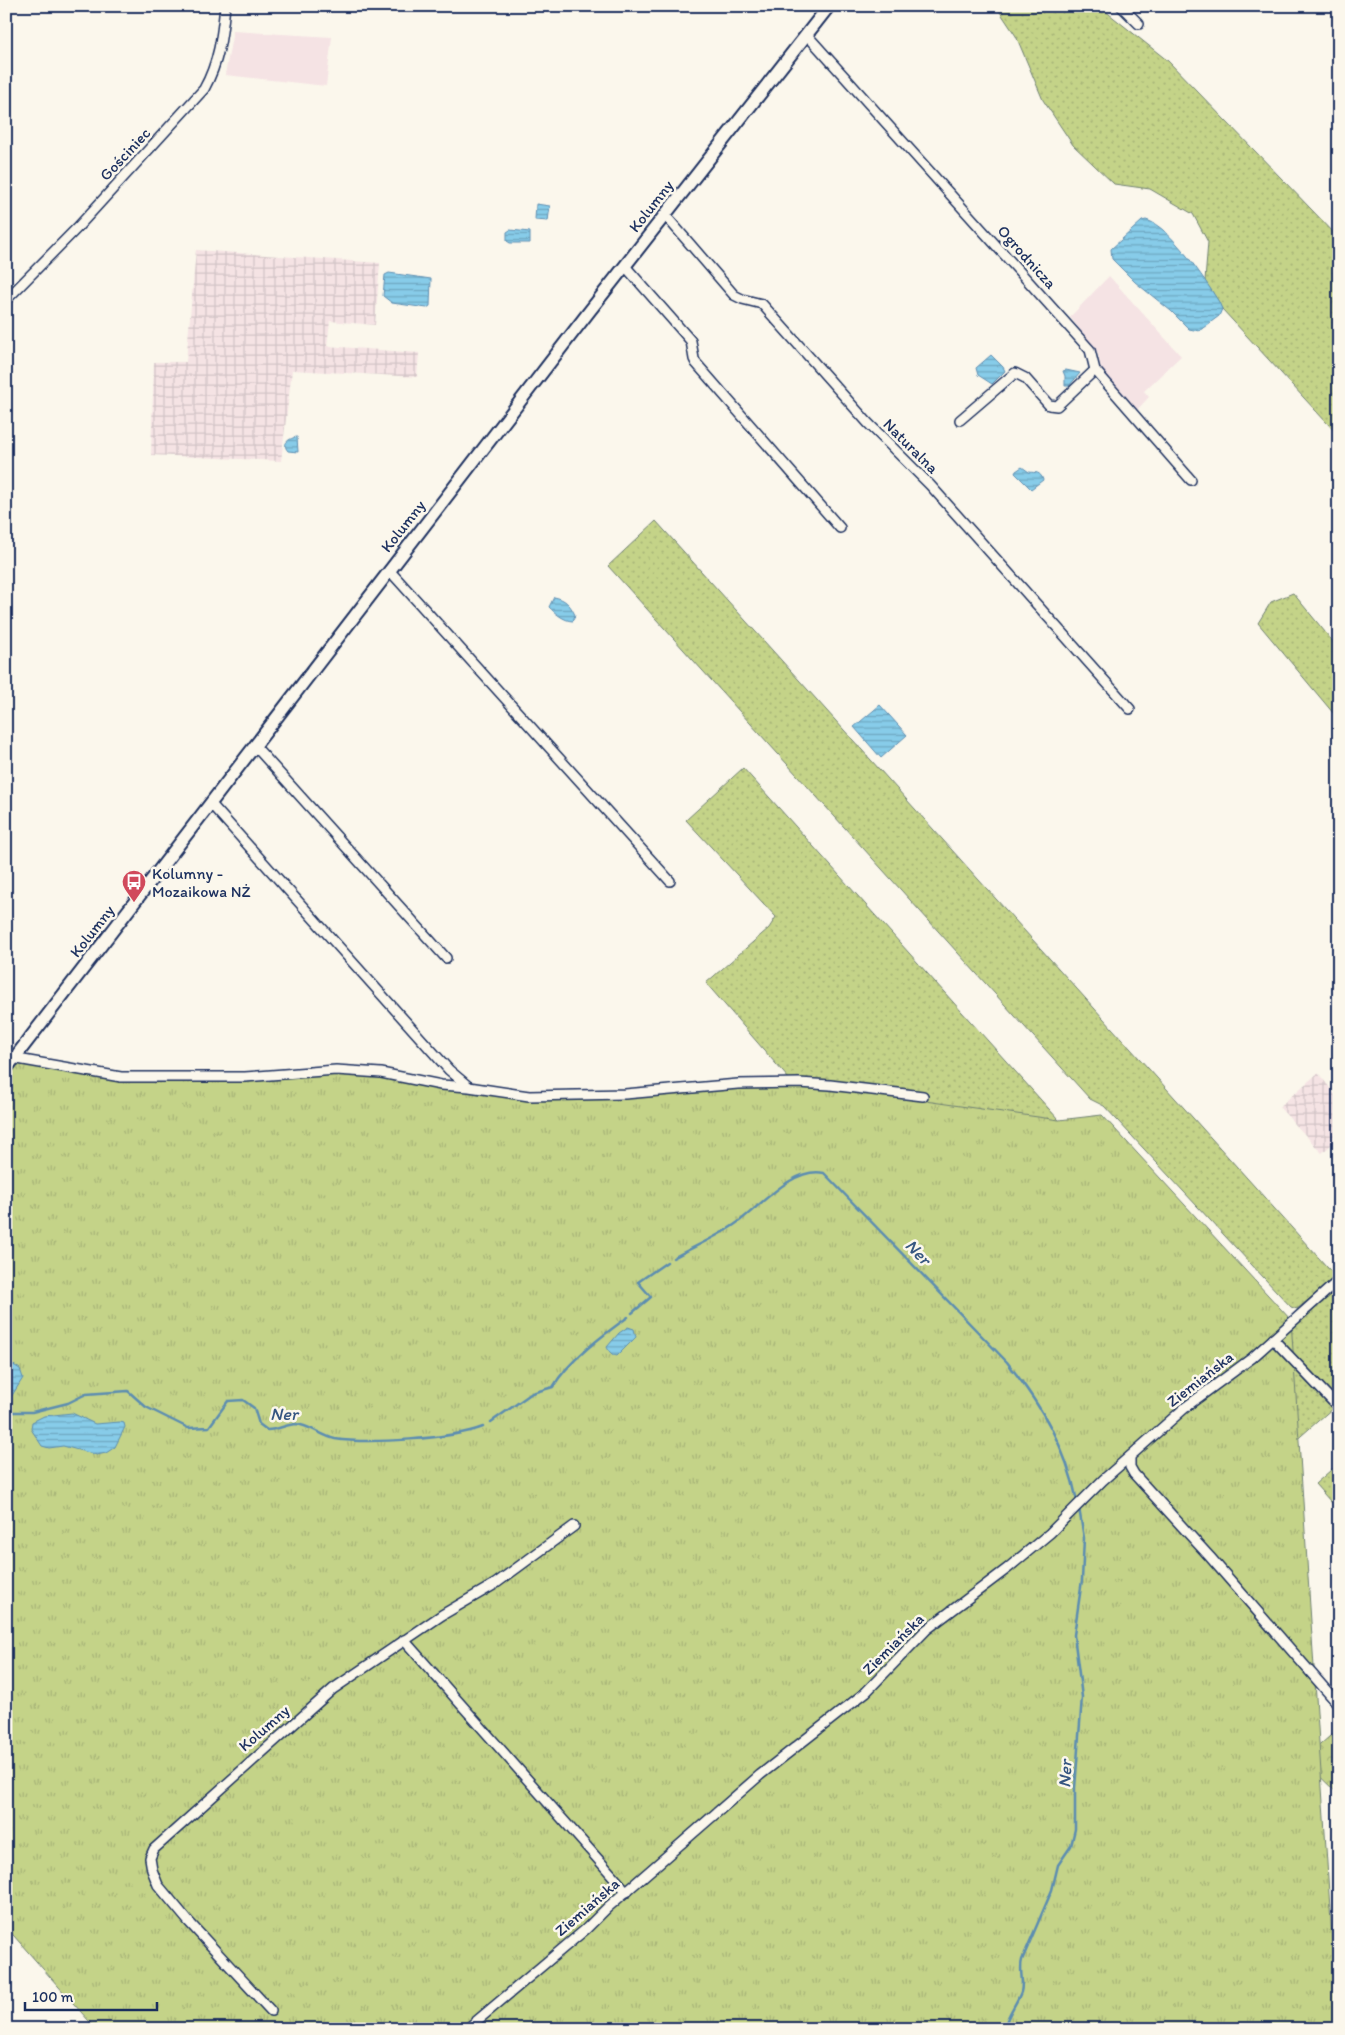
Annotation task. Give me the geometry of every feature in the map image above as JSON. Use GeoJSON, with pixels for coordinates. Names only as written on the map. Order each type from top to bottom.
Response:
{"type":"FeatureCollection","features":[{"type":"Feature","properties":{"kind":"street","name":"Gościniec"},"geometry":{"type":"LineString","coordinates":[[6,300],[77,228],[204,89],[213,72],[220,48],[225,6]]}},
{"type":"Feature","properties":{"kind":"street","name":"Kolumny"},"geometry":{"type":"LineString","coordinates":[[6,1069],[10,1058],[211,804],[389,570],[829,6]]}},
{"type":"Feature","properties":{"kind":"street"},"geometry":{"type":"LineString","coordinates":[[1121,6],[1139,24]]}},
{"type":"Feature","properties":{"kind":"street","name":"Ogrodnicza"},"geometry":{"type":"LineString","coordinates":[[807,35],[1090,350],[1095,370]]}},
{"type":"Feature","properties":{"kind":"street","name":"Naturalna"},"geometry":{"type":"LineString","coordinates":[[665,215],[734,295],[762,304],[868,423],[930,485],[1130,709]]}},
{"type":"Feature","properties":{"kind":"street"},"geometry":{"type":"LineString","coordinates":[[625,266],[691,342],[696,363],[840,528]]}},
{"type":"Feature","properties":{"kind":"street"},"geometry":{"type":"LineString","coordinates":[[960,420],[1015,373],[1025,378],[1049,404],[1057,406],[1095,370],[1191,480]]}},
{"type":"Feature","properties":{"kind":"street"},"geometry":{"type":"LineString","coordinates":[[389,570],[670,882]]}},
{"type":"Feature","properties":{"kind":"street"},"geometry":{"type":"LineString","coordinates":[[255,746],[446,958]]}},
{"type":"Feature","properties":{"kind":"street"},"geometry":{"type":"LineString","coordinates":[[211,804],[449,1070],[469,1087]]}},
{"type":"Feature","properties":{"kind":"street"},"geometry":{"type":"LineString","coordinates":[[10,1058],[120,1077],[245,1076],[336,1070],[381,1073],[441,1085],[538,1096],[624,1094],[738,1084],[799,1083],[923,1096]]}},
{"type":"Feature","properties":{"kind":"street","name":"Ziemiańska"},"geometry":{"type":"LineString","coordinates":[[467,2029],[586,1929],[760,1775],[866,1692],[926,1630],[1008,1568],[1050,1533],[1103,1480],[1187,1406],[1252,1358],[1338,1284]]}},
{"type":"Feature","properties":{"kind":"street"},"geometry":{"type":"LineString","coordinates":[[1274,1339],[1339,1408]]}},
{"type":"Feature","properties":{"kind":"street"},"geometry":{"type":"LineString","coordinates":[[1130,1458],[1130,1467],[1134,1474],[1210,1557],[1339,1705]]}},
{"type":"Feature","properties":{"kind":"street","name":"Kolumny"},"geometry":{"type":"LineString","coordinates":[[271,2011],[189,1922],[158,1884],[152,1870],[150,1858],[154,1849],[333,1689],[442,1615],[495,1584],[574,1526]]}},
{"type":"Feature","properties":{"kind":"street"},"geometry":{"type":"LineString","coordinates":[[404,1640],[627,1892]]}},
{"type":"Feature","properties":{"kind":"shaded area"},"geometry":{"type":"Polygon","coordinates":[[[233,31],[332,37],[326,86],[225,75],[233,31]]]}},
{"type":"Feature","properties":{"kind":"shaded area"},"geometry":{"type":"Polygon","coordinates":[[[196,250],[380,263],[375,325],[330,321],[327,346],[419,353],[417,377],[292,370],[281,461],[151,455],[154,362],[186,362],[196,250]]]}},
{"type":"Feature","properties":{"kind":"shaded area"},"geometry":{"type":"Polygon","coordinates":[[[1109,276],[1181,356],[1144,391],[1149,397],[1136,411],[1101,371],[1098,353],[1070,317],[1109,276]]]}},
{"type":"Feature","properties":{"kind":"shaded area"},"geometry":{"type":"Polygon","coordinates":[[[1318,1073],[1339,1099],[1339,1138],[1322,1153],[1279,1107],[1318,1073]]]}},
{"type":"Feature","properties":{"kind":"green space"},"geometry":{"type":"Polygon","coordinates":[[[996,6],[1099,6],[1168,61],[1339,238],[1339,436],[1222,309],[1205,281],[1208,242],[1193,214],[1150,189],[1114,184],[1073,145],[1043,100],[1016,36],[996,6]]]}},
{"type":"Feature","properties":{"kind":"green space"},"geometry":{"type":"Polygon","coordinates":[[[656,521],[1336,1277],[1297,1309],[1291,1307],[1104,1106],[1090,1099],[608,566],[656,521]]]}},
{"type":"Feature","properties":{"kind":"green space"},"geometry":{"type":"Polygon","coordinates":[[[1293,593],[1339,649],[1339,720],[1258,623],[1271,602],[1293,593]]]}},
{"type":"Feature","properties":{"kind":"green space"},"geometry":{"type":"Polygon","coordinates":[[[743,768],[1259,1343],[808,1101],[706,983],[769,928],[776,917],[686,820],[743,768]]]}},
{"type":"Feature","properties":{"kind":"green space"},"geometry":{"type":"Polygon","coordinates":[[[25,1061],[105,1076],[350,1073],[516,1096],[798,1083],[1059,1120],[1102,1115],[1291,1320],[1338,2029],[96,2029],[6,1927],[6,1064],[25,1061]]]}},
{"type":"Feature","properties":{"kind":"green space"},"geometry":{"type":"Polygon","coordinates":[[[1339,1284],[1339,1404],[1290,1348],[1290,1330],[1339,1284]]]}},
{"type":"Feature","properties":{"kind":"green space"},"geometry":{"type":"Polygon","coordinates":[[[1271,1343],[1334,1407],[1285,1450],[1271,1343]]]}},
{"type":"Feature","properties":{"kind":"green space"},"geometry":{"type":"Polygon","coordinates":[[[1339,1463],[1339,1511],[1315,1484],[1339,1463]]]}},
{"type":"Feature","properties":{"kind":"green space"},"geometry":{"type":"Polygon","coordinates":[[[1339,1728],[1339,1795],[1303,1760],[1339,1728]]]}},
{"type":"Feature","properties":{"kind":"water"},"geometry":{"type":"Polygon","coordinates":[[[536,204],[550,206],[548,221],[535,220],[536,204]]]}},
{"type":"Feature","properties":{"kind":"water"},"geometry":{"type":"Polygon","coordinates":[[[1146,220],[1166,232],[1176,243],[1219,302],[1222,309],[1219,316],[1199,331],[1189,329],[1171,311],[1135,282],[1112,259],[1111,249],[1142,221],[1146,220]]]}},
{"type":"Feature","properties":{"kind":"water"},"geometry":{"type":"Polygon","coordinates":[[[510,230],[530,232],[530,243],[510,243],[507,241],[507,232],[510,230]]]}},
{"type":"Feature","properties":{"kind":"water"},"geometry":{"type":"Polygon","coordinates":[[[389,273],[431,279],[430,306],[427,308],[392,303],[383,296],[385,275],[389,273]]]}},
{"type":"Feature","properties":{"kind":"water"},"geometry":{"type":"Polygon","coordinates":[[[991,355],[1005,371],[992,384],[978,375],[976,368],[991,355]]]}},
{"type":"Feature","properties":{"kind":"water"},"geometry":{"type":"Polygon","coordinates":[[[1063,371],[1080,373],[1069,386],[1065,386],[1063,371]]]}},
{"type":"Feature","properties":{"kind":"water"},"geometry":{"type":"Polygon","coordinates":[[[297,437],[298,452],[288,451],[285,446],[286,443],[292,438],[297,437]]]}},
{"type":"Feature","properties":{"kind":"water"},"geometry":{"type":"Polygon","coordinates":[[[1022,467],[1029,472],[1039,474],[1043,480],[1031,489],[1015,473],[1022,467]]]}},
{"type":"Feature","properties":{"kind":"water"},"geometry":{"type":"Polygon","coordinates":[[[554,597],[561,599],[569,605],[575,615],[573,621],[563,618],[549,607],[554,597]]]}},
{"type":"Feature","properties":{"kind":"water"},"geometry":{"type":"Polygon","coordinates":[[[880,705],[907,735],[881,758],[854,727],[880,705]]]}},
{"type":"Feature","properties":{"kind":"water"},"geometry":{"type":"Polygon","coordinates":[[[628,1327],[634,1329],[636,1337],[617,1356],[614,1355],[607,1347],[619,1333],[628,1327]]]}},
{"type":"Feature","properties":{"kind":"water"},"geometry":{"type":"Polygon","coordinates":[[[6,1363],[20,1369],[23,1378],[11,1397],[6,1398],[6,1363]]]}},
{"type":"Feature","properties":{"kind":"water"},"geometry":{"type":"Polygon","coordinates":[[[72,1413],[95,1424],[124,1423],[125,1427],[115,1447],[106,1453],[97,1455],[63,1446],[49,1448],[42,1446],[31,1429],[32,1422],[44,1416],[72,1413]]]}},
{"type":"Feature","properties":{"kind":"waterway","name":"Ner"},"geometry":{"type":"LineString","coordinates":[[673,1258],[734,1225],[788,1182],[800,1176],[824,1173],[1007,1362],[1051,1427],[1066,1462],[1077,1501]]}},
{"type":"Feature","properties":{"kind":"waterway","name":"Ner"},"geometry":{"type":"LineString","coordinates":[[632,1313],[651,1297],[638,1282],[667,1262]]}},
{"type":"Feature","properties":{"kind":"waterway","name":"Ner"},"geometry":{"type":"LineString","coordinates":[[491,1422],[532,1393],[553,1387],[577,1358],[628,1317]]}},
{"type":"Feature","properties":{"kind":"waterway","name":"Ner"},"geometry":{"type":"LineString","coordinates":[[6,1412],[32,1412],[68,1403],[86,1394],[128,1391],[146,1407],[188,1428],[209,1427],[228,1401],[243,1400],[254,1408],[259,1424],[267,1430],[296,1424],[306,1426],[335,1439],[388,1441],[451,1435],[483,1427]]}},
{"type":"Feature","properties":{"kind":"waterway","name":"Ner"},"geometry":{"type":"LineString","coordinates":[[1004,2029],[1021,1992],[1022,1960],[1052,1890],[1058,1865],[1071,1846],[1075,1829],[1075,1788],[1082,1697],[1074,1635],[1082,1580],[1084,1538],[1079,1508]]}},
{"type":"Feature","properties":{"kind":"place","name":"Kolumny - Mozaikowa NŻ"},"geometry":{"type":"Point","coordinates":[134,903]}}]}
